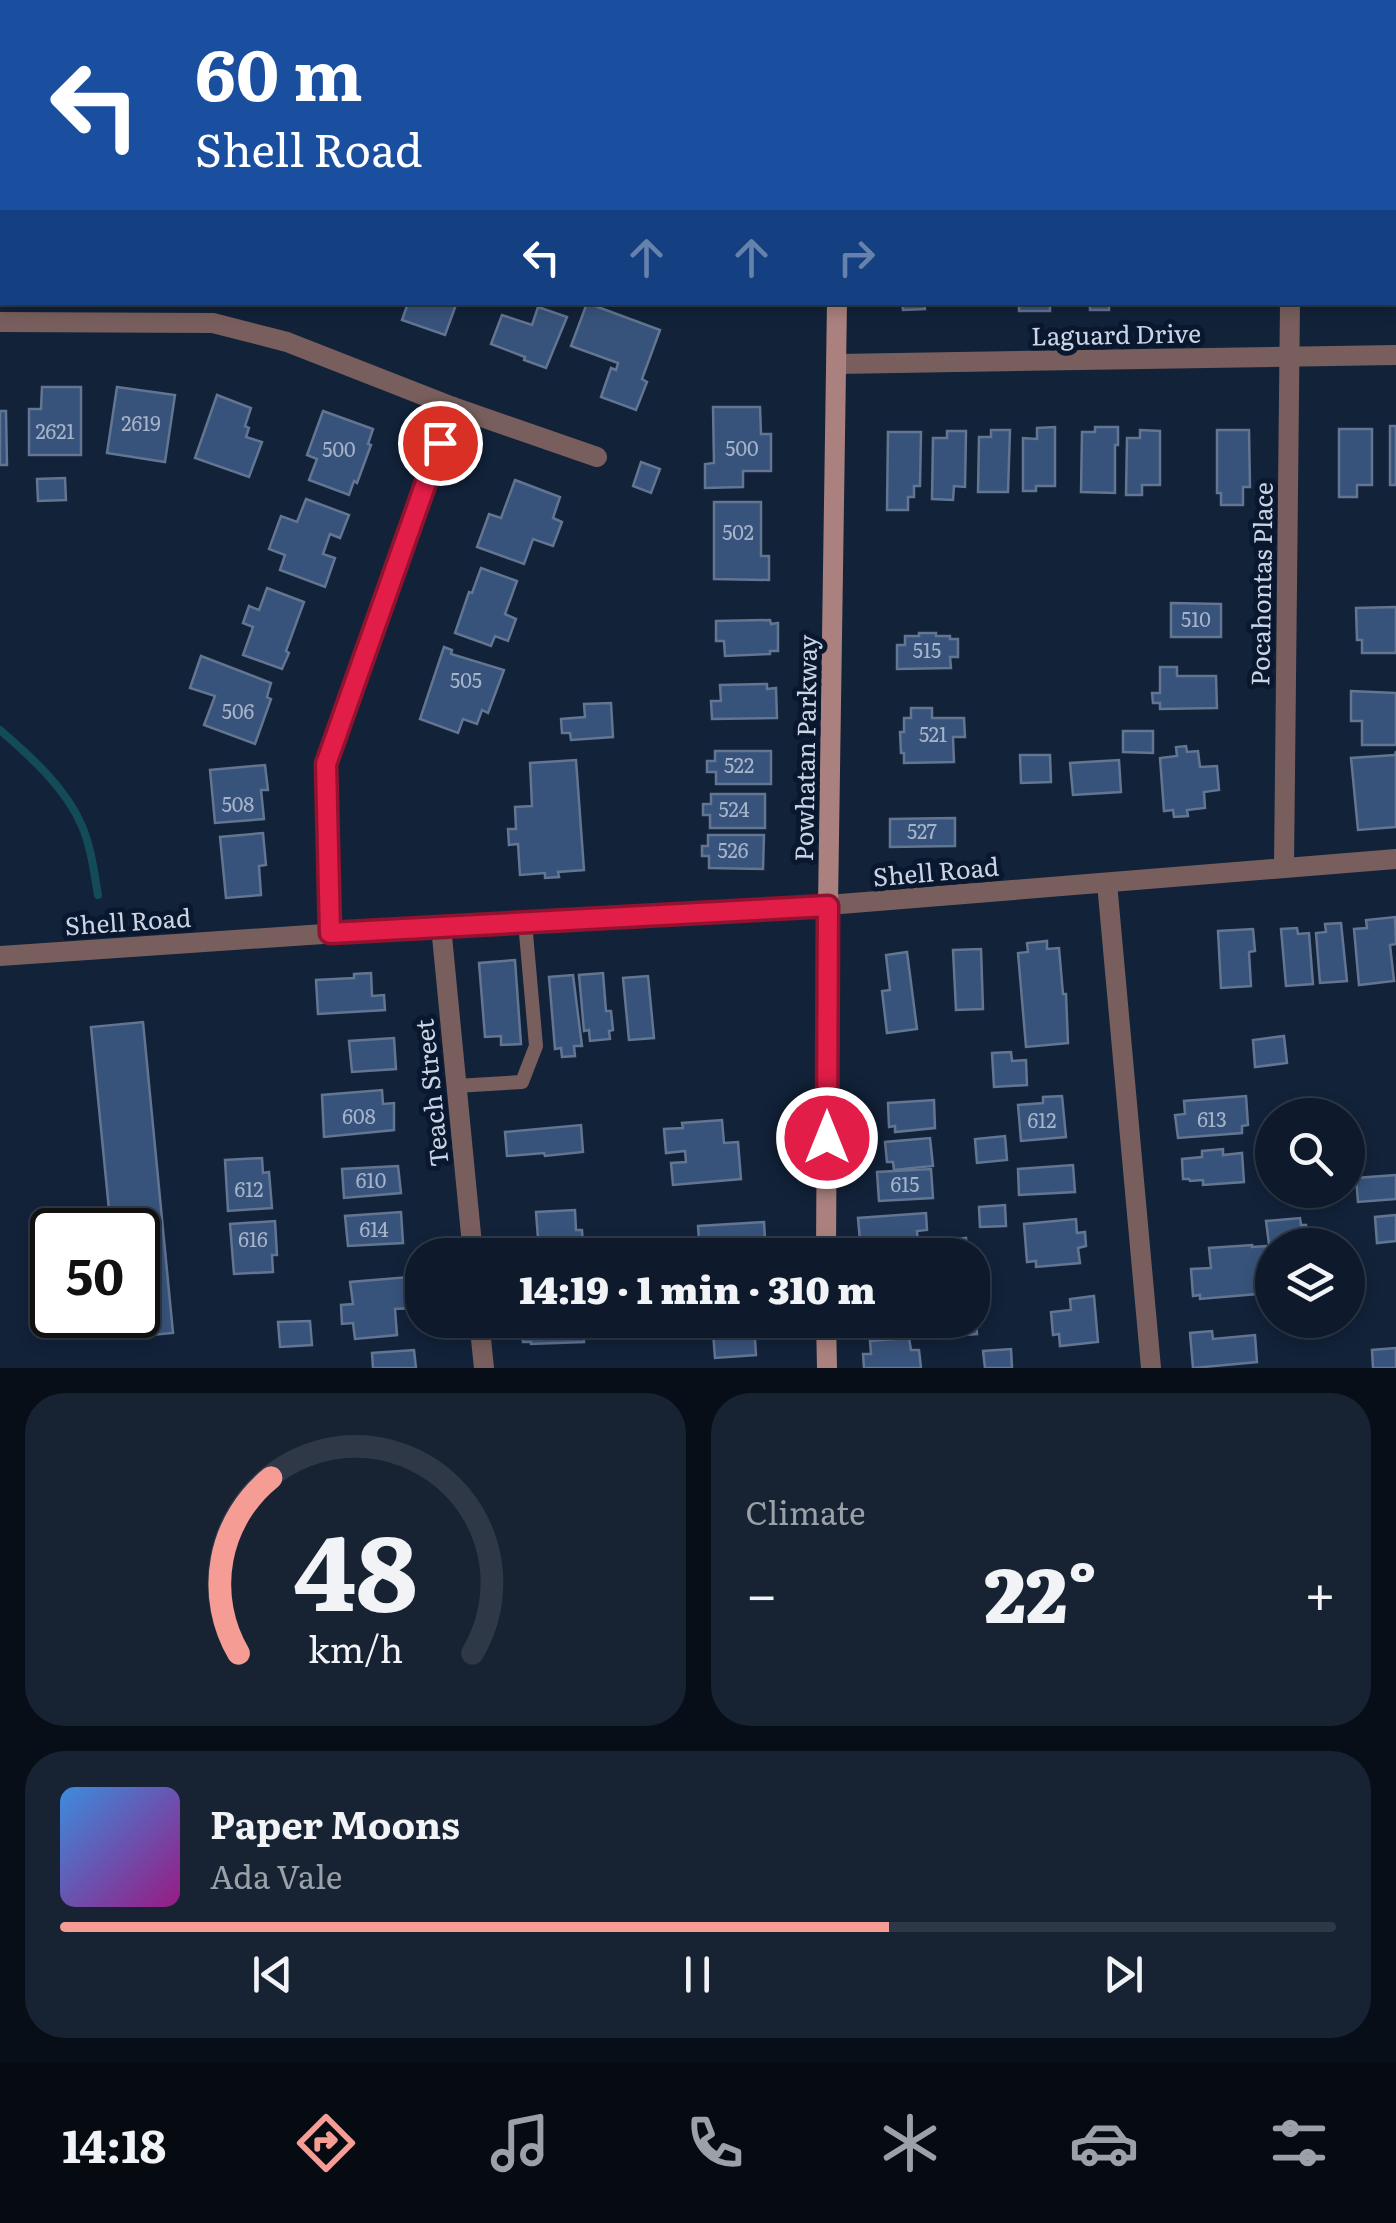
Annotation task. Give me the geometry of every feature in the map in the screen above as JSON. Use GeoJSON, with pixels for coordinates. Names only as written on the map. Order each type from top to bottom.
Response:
{"type":"FeatureCollection","features":[{"type":"Feature","properties":{"kind":"main road","name":"Powhatan Parkway"},"geometry":{"type":"LineString","coordinates":[[826,1238],[837,305]]}},
{"type":"Feature","properties":{"kind":"main road"},"geometry":{"type":"LineString","coordinates":[[826,1338],[827,1368]]}},
{"type":"Feature","properties":{"kind":"street","name":"Pocahontas Place"},"geometry":{"type":"LineString","coordinates":[[1284,867],[1290,305]]}},
{"type":"Feature","properties":{"kind":"street"},"geometry":{"type":"LineString","coordinates":[[0,322],[214,322],[287,342],[453,407],[597,456]]}},
{"type":"Feature","properties":{"kind":"street","name":"Laguard Drive"},"geometry":{"type":"LineString","coordinates":[[837,364],[1396,355]]}},
{"type":"Feature","properties":{"kind":"street"},"geometry":{"type":"LineString","coordinates":[[330,933],[326,764],[453,407]]}},
{"type":"Feature","properties":{"kind":"street","name":"Shell Road"},"geometry":{"type":"LineString","coordinates":[[0,956],[441,926],[828,906],[1396,859]]}},
{"type":"Feature","properties":{"kind":"street"},"geometry":{"type":"LineString","coordinates":[[1107,883],[1151,1368]]}},
{"type":"Feature","properties":{"kind":"street","name":"Teach Street"},"geometry":{"type":"LineString","coordinates":[[441,926],[471,1238]]}},
{"type":"Feature","properties":{"kind":"street"},"geometry":{"type":"LineString","coordinates":[[481,1338],[484,1368]]}},
{"type":"Feature","properties":{"kind":"lane"},"geometry":{"type":"LineString","coordinates":[[456,1086],[522,1082],[536,1046],[524,922]]}},
{"type":"Feature","properties":{"kind":"building"},"geometry":{"type":"Polygon","coordinates":[[[407,305],[456,305],[445,335],[402,320],[407,305]]]}},
{"type":"Feature","properties":{"kind":"building"},"geometry":{"type":"Polygon","coordinates":[[[586,305],[660,330],[642,379],[647,382],[636,410],[601,397],[611,368],[616,370],[618,363],[571,346],[586,305]]]}},
{"type":"Feature","properties":{"kind":"building"},"geometry":{"type":"Polygon","coordinates":[[[902,305],[924,305],[925,309],[903,310],[902,305]]]}},
{"type":"Feature","properties":{"kind":"building"},"geometry":{"type":"Polygon","coordinates":[[[1019,305],[1050,305],[1050,311],[1019,311],[1019,305]]]}},
{"type":"Feature","properties":{"kind":"building"},"geometry":{"type":"Polygon","coordinates":[[[1090,305],[1109,305],[1109,310],[1090,310],[1090,305]]]}},
{"type":"Feature","properties":{"kind":"building"},"geometry":{"type":"Polygon","coordinates":[[[538,307],[567,317],[546,368],[491,344],[502,315],[532,325],[538,307]]]}},
{"type":"Feature","properties":{"kind":"building"},"geometry":{"type":"Polygon","coordinates":[[[42,387],[81,387],[81,455],[29,455],[29,409],[41,409],[42,387]]]}},
{"type":"Feature","properties":{"kind":"building"},"geometry":{"type":"Polygon","coordinates":[[[117,387],[175,395],[165,462],[107,453],[117,387]]]}},
{"type":"Feature","properties":{"kind":"building"},"geometry":{"type":"Polygon","coordinates":[[[217,395],[251,408],[246,437],[262,442],[249,477],[195,458],[217,395]]]}},
{"type":"Feature","properties":{"kind":"building"},"geometry":{"type":"Polygon","coordinates":[[[713,407],[760,407],[761,434],[771,434],[771,471],[743,471],[743,487],[705,488],[705,464],[714,463],[713,407]]]}},
{"type":"Feature","properties":{"kind":"building"},"geometry":{"type":"Polygon","coordinates":[[[0,411],[6,411],[7,465],[0,465],[0,411]]]}},
{"type":"Feature","properties":{"kind":"building"},"geometry":{"type":"Polygon","coordinates":[[[323,411],[373,429],[368,444],[371,445],[349,495],[309,480],[317,459],[307,455],[323,411]]]}},
{"type":"Feature","properties":{"kind":"building"},"geometry":{"type":"Polygon","coordinates":[[[1390,426],[1396,426],[1396,485],[1390,485],[1390,426]]]}},
{"type":"Feature","properties":{"kind":"building"},"geometry":{"type":"Polygon","coordinates":[[[1055,427],[1055,486],[1023,491],[1023,438],[1037,439],[1037,428],[1055,427]]]}},
{"type":"Feature","properties":{"kind":"building"},"geometry":{"type":"Polygon","coordinates":[[[1095,427],[1118,427],[1115,493],[1081,492],[1082,432],[1095,432],[1095,427]]]}},
{"type":"Feature","properties":{"kind":"building"},"geometry":{"type":"Polygon","coordinates":[[[1339,429],[1372,429],[1372,485],[1357,485],[1357,497],[1339,497],[1339,429]]]}},
{"type":"Feature","properties":{"kind":"building"},"geometry":{"type":"Polygon","coordinates":[[[991,430],[1010,430],[1008,492],[978,492],[979,437],[991,437],[991,430]]]}},
{"type":"Feature","properties":{"kind":"building"},"geometry":{"type":"Polygon","coordinates":[[[1140,430],[1160,431],[1160,485],[1142,485],[1142,495],[1126,495],[1127,438],[1140,438],[1140,430]]]}},
{"type":"Feature","properties":{"kind":"building"},"geometry":{"type":"Polygon","coordinates":[[[1217,430],[1249,430],[1250,487],[1243,487],[1243,505],[1221,505],[1221,493],[1217,493],[1217,430]]]}},
{"type":"Feature","properties":{"kind":"building"},"geometry":{"type":"Polygon","coordinates":[[[947,431],[966,431],[965,487],[954,486],[953,500],[932,499],[933,438],[947,438],[947,431]]]}},
{"type":"Feature","properties":{"kind":"building"},"geometry":{"type":"Polygon","coordinates":[[[888,432],[921,432],[920,486],[914,486],[914,497],[908,497],[908,510],[887,510],[888,432]]]}},
{"type":"Feature","properties":{"kind":"building"},"geometry":{"type":"Polygon","coordinates":[[[641,462],[660,469],[651,493],[633,486],[641,462]]]}},
{"type":"Feature","properties":{"kind":"building"},"geometry":{"type":"Polygon","coordinates":[[[65,478],[66,500],[38,501],[37,479],[65,478]]]}},
{"type":"Feature","properties":{"kind":"building"},"geometry":{"type":"Polygon","coordinates":[[[515,480],[560,497],[553,518],[562,522],[553,546],[533,539],[524,564],[477,547],[489,514],[501,518],[515,480]]]}},
{"type":"Feature","properties":{"kind":"building"},"geometry":{"type":"Polygon","coordinates":[[[306,499],[349,515],[340,538],[330,534],[323,554],[335,558],[325,587],[280,570],[285,555],[269,549],[281,516],[297,522],[306,499]]]}},
{"type":"Feature","properties":{"kind":"building"},"geometry":{"type":"Polygon","coordinates":[[[714,502],[761,502],[761,556],[769,556],[769,580],[714,579],[714,502]]]}},
{"type":"Feature","properties":{"kind":"building"},"geometry":{"type":"Polygon","coordinates":[[[481,568],[517,581],[505,614],[516,619],[508,641],[495,636],[491,646],[455,633],[481,568]]]}},
{"type":"Feature","properties":{"kind":"building"},"geometry":{"type":"Polygon","coordinates":[[[267,588],[304,602],[282,669],[243,655],[253,627],[243,623],[249,606],[259,610],[267,588]]]}},
{"type":"Feature","properties":{"kind":"building"},"geometry":{"type":"Polygon","coordinates":[[[1171,603],[1221,604],[1221,637],[1171,637],[1171,603]]]}},
{"type":"Feature","properties":{"kind":"building"},"geometry":{"type":"Polygon","coordinates":[[[1396,607],[1396,653],[1362,653],[1362,640],[1357,640],[1356,608],[1396,607]]]}},
{"type":"Feature","properties":{"kind":"building"},"geometry":{"type":"Polygon","coordinates":[[[770,620],[771,624],[778,623],[778,651],[725,656],[724,641],[716,641],[716,621],[770,620]]]}},
{"type":"Feature","properties":{"kind":"building"},"geometry":{"type":"Polygon","coordinates":[[[919,633],[958,639],[958,657],[950,657],[951,668],[897,669],[897,645],[905,645],[905,636],[919,633]]]}},
{"type":"Feature","properties":{"kind":"building"},"geometry":{"type":"Polygon","coordinates":[[[444,647],[452,650],[451,654],[504,670],[488,713],[482,710],[477,724],[463,719],[458,733],[420,719],[444,647]]]}},
{"type":"Feature","properties":{"kind":"building"},"geometry":{"type":"Polygon","coordinates":[[[201,656],[271,683],[267,697],[271,699],[255,744],[204,725],[215,696],[190,688],[201,656]]]}},
{"type":"Feature","properties":{"kind":"building"},"geometry":{"type":"Polygon","coordinates":[[[1160,667],[1177,667],[1177,676],[1216,676],[1217,708],[1160,709],[1160,703],[1153,703],[1152,693],[1160,693],[1160,667]]]}},
{"type":"Feature","properties":{"kind":"building"},"geometry":{"type":"Polygon","coordinates":[[[767,684],[767,689],[776,688],[777,718],[712,719],[711,701],[721,701],[720,685],[767,684]]]}},
{"type":"Feature","properties":{"kind":"building"},"geometry":{"type":"Polygon","coordinates":[[[1351,691],[1396,693],[1396,745],[1362,745],[1362,721],[1351,721],[1351,691]]]}},
{"type":"Feature","properties":{"kind":"building"},"geometry":{"type":"Polygon","coordinates":[[[611,703],[613,737],[571,740],[570,733],[562,733],[561,719],[585,717],[584,704],[611,703]]]}},
{"type":"Feature","properties":{"kind":"building"},"geometry":{"type":"Polygon","coordinates":[[[911,708],[932,708],[932,718],[964,718],[965,737],[953,737],[954,762],[904,763],[900,732],[904,732],[904,718],[911,718],[911,708]]]}},
{"type":"Feature","properties":{"kind":"building"},"geometry":{"type":"Polygon","coordinates":[[[1123,731],[1153,731],[1153,753],[1123,752],[1123,731]]]}},
{"type":"Feature","properties":{"kind":"building"},"geometry":{"type":"Polygon","coordinates":[[[1186,746],[1187,752],[1198,751],[1200,767],[1217,766],[1219,790],[1204,792],[1205,808],[1187,810],[1188,816],[1174,817],[1173,810],[1164,811],[1160,758],[1177,756],[1176,747],[1186,746]]]}},
{"type":"Feature","properties":{"kind":"building"},"geometry":{"type":"Polygon","coordinates":[[[715,751],[771,751],[771,784],[716,784],[716,772],[707,772],[707,761],[715,761],[715,751]]]}},
{"type":"Feature","properties":{"kind":"building"},"geometry":{"type":"Polygon","coordinates":[[[1396,751],[1396,827],[1358,830],[1351,758],[1395,755],[1396,751]]]}},
{"type":"Feature","properties":{"kind":"building"},"geometry":{"type":"Polygon","coordinates":[[[1020,755],[1050,755],[1051,782],[1021,783],[1020,755]]]}},
{"type":"Feature","properties":{"kind":"building"},"geometry":{"type":"Polygon","coordinates":[[[576,760],[584,870],[558,872],[559,877],[545,878],[545,873],[520,875],[518,844],[509,845],[508,829],[516,829],[515,807],[532,806],[530,763],[576,760]]]}},
{"type":"Feature","properties":{"kind":"building"},"geometry":{"type":"Polygon","coordinates":[[[1119,760],[1121,792],[1073,795],[1070,763],[1119,760]]]}},
{"type":"Feature","properties":{"kind":"building"},"geometry":{"type":"Polygon","coordinates":[[[265,765],[268,790],[261,790],[264,819],[215,823],[210,770],[265,765]]]}},
{"type":"Feature","properties":{"kind":"building"},"geometry":{"type":"Polygon","coordinates":[[[711,794],[765,794],[765,828],[710,828],[710,815],[703,815],[703,804],[711,804],[711,794]]]}},
{"type":"Feature","properties":{"kind":"building"},"geometry":{"type":"Polygon","coordinates":[[[955,818],[955,846],[890,847],[890,819],[955,818]]]}},
{"type":"Feature","properties":{"kind":"building"},"geometry":{"type":"Polygon","coordinates":[[[263,833],[266,865],[259,866],[261,895],[226,898],[220,837],[263,833]]]}},
{"type":"Feature","properties":{"kind":"building"},"geometry":{"type":"Polygon","coordinates":[[[708,835],[764,835],[763,869],[709,868],[709,856],[702,856],[702,846],[708,846],[708,835]]]}},
{"type":"Feature","properties":{"kind":"building"},"geometry":{"type":"Polygon","coordinates":[[[1395,917],[1396,944],[1390,945],[1394,981],[1359,985],[1354,929],[1367,928],[1366,920],[1395,917]]]}},
{"type":"Feature","properties":{"kind":"building"},"geometry":{"type":"Polygon","coordinates":[[[1341,923],[1347,981],[1320,983],[1316,933],[1326,932],[1325,924],[1341,923]]]}},
{"type":"Feature","properties":{"kind":"building"},"geometry":{"type":"Polygon","coordinates":[[[1297,928],[1298,934],[1309,933],[1313,984],[1286,986],[1281,929],[1297,928]]]}},
{"type":"Feature","properties":{"kind":"building"},"geometry":{"type":"Polygon","coordinates":[[[1253,929],[1255,951],[1249,952],[1251,986],[1221,988],[1218,931],[1253,929]]]}},
{"type":"Feature","properties":{"kind":"building"},"geometry":{"type":"Polygon","coordinates":[[[1047,941],[1047,949],[1059,948],[1068,1043],[1026,1047],[1018,953],[1028,952],[1027,943],[1047,941]]]}},
{"type":"Feature","properties":{"kind":"building"},"geometry":{"type":"Polygon","coordinates":[[[981,949],[983,1009],[956,1010],[953,950],[981,949]]]}},
{"type":"Feature","properties":{"kind":"building"},"geometry":{"type":"Polygon","coordinates":[[[907,952],[917,1029],[887,1033],[882,991],[890,990],[886,955],[907,952]]]}},
{"type":"Feature","properties":{"kind":"building"},"geometry":{"type":"Polygon","coordinates":[[[515,960],[521,1044],[501,1045],[501,1036],[485,1037],[479,963],[515,960]]]}},
{"type":"Feature","properties":{"kind":"building"},"geometry":{"type":"Polygon","coordinates":[[[371,973],[372,996],[384,995],[385,1010],[318,1014],[316,980],[371,973]]]}},
{"type":"Feature","properties":{"kind":"building"},"geometry":{"type":"Polygon","coordinates":[[[603,973],[606,1011],[611,1011],[613,1030],[609,1031],[610,1039],[590,1041],[589,1030],[584,1031],[579,975],[603,973]]]}},
{"type":"Feature","properties":{"kind":"building"},"geometry":{"type":"Polygon","coordinates":[[[573,975],[582,1046],[574,1046],[575,1056],[562,1057],[561,1048],[555,1049],[549,977],[573,975]]]}},
{"type":"Feature","properties":{"kind":"building"},"geometry":{"type":"Polygon","coordinates":[[[648,976],[654,1038],[629,1040],[623,978],[648,976]]]}},
{"type":"Feature","properties":{"kind":"building"},"geometry":{"type":"Polygon","coordinates":[[[143,1022],[173,1333],[160,1334],[160,1208],[109,1208],[91,1027],[143,1022]]]}},
{"type":"Feature","properties":{"kind":"building"},"geometry":{"type":"Polygon","coordinates":[[[1284,1036],[1287,1063],[1255,1067],[1253,1040],[1284,1036]]]}},
{"type":"Feature","properties":{"kind":"building"},"geometry":{"type":"Polygon","coordinates":[[[394,1038],[396,1069],[352,1072],[349,1041],[394,1038]]]}},
{"type":"Feature","properties":{"kind":"building"},"geometry":{"type":"Polygon","coordinates":[[[1011,1052],[1012,1061],[1026,1060],[1027,1085],[994,1087],[992,1053],[1011,1052]]]}},
{"type":"Feature","properties":{"kind":"building"},"geometry":{"type":"Polygon","coordinates":[[[382,1090],[383,1104],[394,1103],[394,1130],[324,1137],[322,1095],[382,1090]]]}},
{"type":"Feature","properties":{"kind":"building"},"geometry":{"type":"Polygon","coordinates":[[[1062,1096],[1066,1137],[1021,1141],[1018,1105],[1043,1103],[1043,1097],[1062,1096]]]}},
{"type":"Feature","properties":{"kind":"building"},"geometry":{"type":"Polygon","coordinates":[[[1246,1096],[1248,1125],[1242,1126],[1242,1133],[1178,1138],[1175,1115],[1185,1114],[1184,1101],[1246,1096]]]}},
{"type":"Feature","properties":{"kind":"building"},"geometry":{"type":"Polygon","coordinates":[[[934,1100],[935,1128],[895,1132],[895,1126],[889,1127],[888,1103],[934,1100]]]}},
{"type":"Feature","properties":{"kind":"building"},"geometry":{"type":"Polygon","coordinates":[[[722,1120],[724,1143],[738,1142],[741,1179],[673,1185],[671,1163],[686,1162],[685,1151],[666,1153],[664,1129],[683,1128],[682,1123],[722,1120]]]}},
{"type":"Feature","properties":{"kind":"building"},"geometry":{"type":"Polygon","coordinates":[[[581,1125],[583,1152],[507,1156],[505,1132],[581,1125]]]}},
{"type":"Feature","properties":{"kind":"building"},"geometry":{"type":"Polygon","coordinates":[[[1005,1136],[1007,1160],[977,1163],[975,1139],[1005,1136]]]}},
{"type":"Feature","properties":{"kind":"building"},"geometry":{"type":"Polygon","coordinates":[[[930,1138],[933,1166],[894,1170],[893,1162],[887,1162],[885,1142],[930,1138]]]}},
{"type":"Feature","properties":{"kind":"building"},"geometry":{"type":"Polygon","coordinates":[[[1223,1149],[1223,1155],[1242,1153],[1244,1182],[1203,1185],[1203,1180],[1183,1179],[1182,1159],[1202,1157],[1202,1151],[1223,1149]]]}},
{"type":"Feature","properties":{"kind":"building"},"geometry":{"type":"Polygon","coordinates":[[[262,1158],[263,1173],[269,1172],[272,1208],[228,1211],[225,1160],[262,1158]]]}},
{"type":"Feature","properties":{"kind":"building"},"geometry":{"type":"Polygon","coordinates":[[[1073,1165],[1075,1192],[1019,1195],[1018,1169],[1073,1165]]]}},
{"type":"Feature","properties":{"kind":"building"},"geometry":{"type":"Polygon","coordinates":[[[398,1166],[401,1193],[344,1198],[342,1169],[398,1166]]]}},
{"type":"Feature","properties":{"kind":"building"},"geometry":{"type":"Polygon","coordinates":[[[931,1169],[933,1198],[879,1201],[877,1172],[931,1169]]]}},
{"type":"Feature","properties":{"kind":"building"},"geometry":{"type":"Polygon","coordinates":[[[1396,1175],[1396,1199],[1365,1201],[1365,1177],[1396,1175]]]}},
{"type":"Feature","properties":{"kind":"building"},"geometry":{"type":"Polygon","coordinates":[[[1005,1205],[1006,1226],[980,1227],[979,1207],[1005,1205]]]}},
{"type":"Feature","properties":{"kind":"building"},"geometry":{"type":"Polygon","coordinates":[[[575,1210],[576,1230],[582,1230],[583,1238],[538,1238],[536,1212],[575,1210]]]}},
{"type":"Feature","properties":{"kind":"building"},"geometry":{"type":"Polygon","coordinates":[[[401,1212],[403,1243],[348,1246],[345,1216],[401,1212]]]}},
{"type":"Feature","properties":{"kind":"building"},"geometry":{"type":"Polygon","coordinates":[[[926,1213],[927,1230],[917,1231],[918,1238],[860,1238],[858,1218],[926,1213]]]}},
{"type":"Feature","properties":{"kind":"building"},"geometry":{"type":"Polygon","coordinates":[[[1396,1215],[1396,1241],[1377,1243],[1375,1217],[1396,1215]]]}},
{"type":"Feature","properties":{"kind":"building"},"geometry":{"type":"Polygon","coordinates":[[[1300,1218],[1306,1228],[1267,1228],[1266,1221],[1300,1218]]]}},
{"type":"Feature","properties":{"kind":"building"},"geometry":{"type":"Polygon","coordinates":[[[1076,1219],[1077,1233],[1085,1232],[1086,1246],[1078,1248],[1080,1263],[1036,1267],[1036,1261],[1027,1262],[1024,1224],[1076,1219]]]}},
{"type":"Feature","properties":{"kind":"building"},"geometry":{"type":"Polygon","coordinates":[[[275,1221],[277,1255],[272,1255],[273,1272],[234,1274],[230,1224],[275,1221]]]}},
{"type":"Feature","properties":{"kind":"building"},"geometry":{"type":"Polygon","coordinates":[[[764,1222],[765,1238],[699,1238],[698,1226],[764,1222]]]}},
{"type":"Feature","properties":{"kind":"building"},"geometry":{"type":"Polygon","coordinates":[[[1255,1247],[1255,1294],[1200,1299],[1200,1295],[1193,1296],[1191,1269],[1211,1268],[1209,1248],[1255,1247]]]}},
{"type":"Feature","properties":{"kind":"building"},"geometry":{"type":"Polygon","coordinates":[[[405,1277],[405,1308],[395,1309],[397,1335],[355,1339],[353,1323],[342,1324],[341,1305],[353,1304],[350,1282],[405,1277]]]}},
{"type":"Feature","properties":{"kind":"building"},"geometry":{"type":"Polygon","coordinates":[[[1094,1296],[1098,1342],[1060,1346],[1059,1334],[1053,1335],[1051,1312],[1071,1310],[1070,1299],[1094,1296]]]}},
{"type":"Feature","properties":{"kind":"building"},"geometry":{"type":"Polygon","coordinates":[[[310,1321],[312,1345],[280,1347],[278,1322],[310,1321]]]}},
{"type":"Feature","properties":{"kind":"building"},"geometry":{"type":"Polygon","coordinates":[[[1212,1331],[1213,1339],[1255,1335],[1257,1362],[1193,1368],[1190,1333],[1212,1331]]]}},
{"type":"Feature","properties":{"kind":"building"},"geometry":{"type":"Polygon","coordinates":[[[523,1338],[584,1338],[584,1342],[531,1344],[523,1342],[523,1338]]]}},
{"type":"Feature","properties":{"kind":"building"},"geometry":{"type":"Polygon","coordinates":[[[713,1338],[755,1338],[756,1355],[715,1358],[713,1338]]]}},
{"type":"Feature","properties":{"kind":"building"},"geometry":{"type":"Polygon","coordinates":[[[909,1338],[911,1350],[919,1350],[921,1368],[864,1368],[863,1354],[871,1354],[870,1341],[909,1338]]]}},
{"type":"Feature","properties":{"kind":"building"},"geometry":{"type":"Polygon","coordinates":[[[1396,1348],[1396,1368],[1373,1368],[1372,1350],[1396,1348]]]}},
{"type":"Feature","properties":{"kind":"building"},"geometry":{"type":"Polygon","coordinates":[[[1011,1349],[1012,1368],[985,1368],[983,1351],[1011,1349]]]}},
{"type":"Feature","properties":{"kind":"building"},"geometry":{"type":"Polygon","coordinates":[[[414,1350],[416,1368],[373,1368],[372,1353],[414,1350]]]}},
{"type":"Feature","properties":{"kind":"waterway"},"geometry":{"type":"LineString","coordinates":[[0,730],[46,774],[75,812],[88,842],[98,895]]}},
{"type":"Feature","properties":{"kind":"route"},"geometry":{"type":"LineString","coordinates":[[440,443],[326,764],[330,933],[828,906],[827,1138]]}}]}
